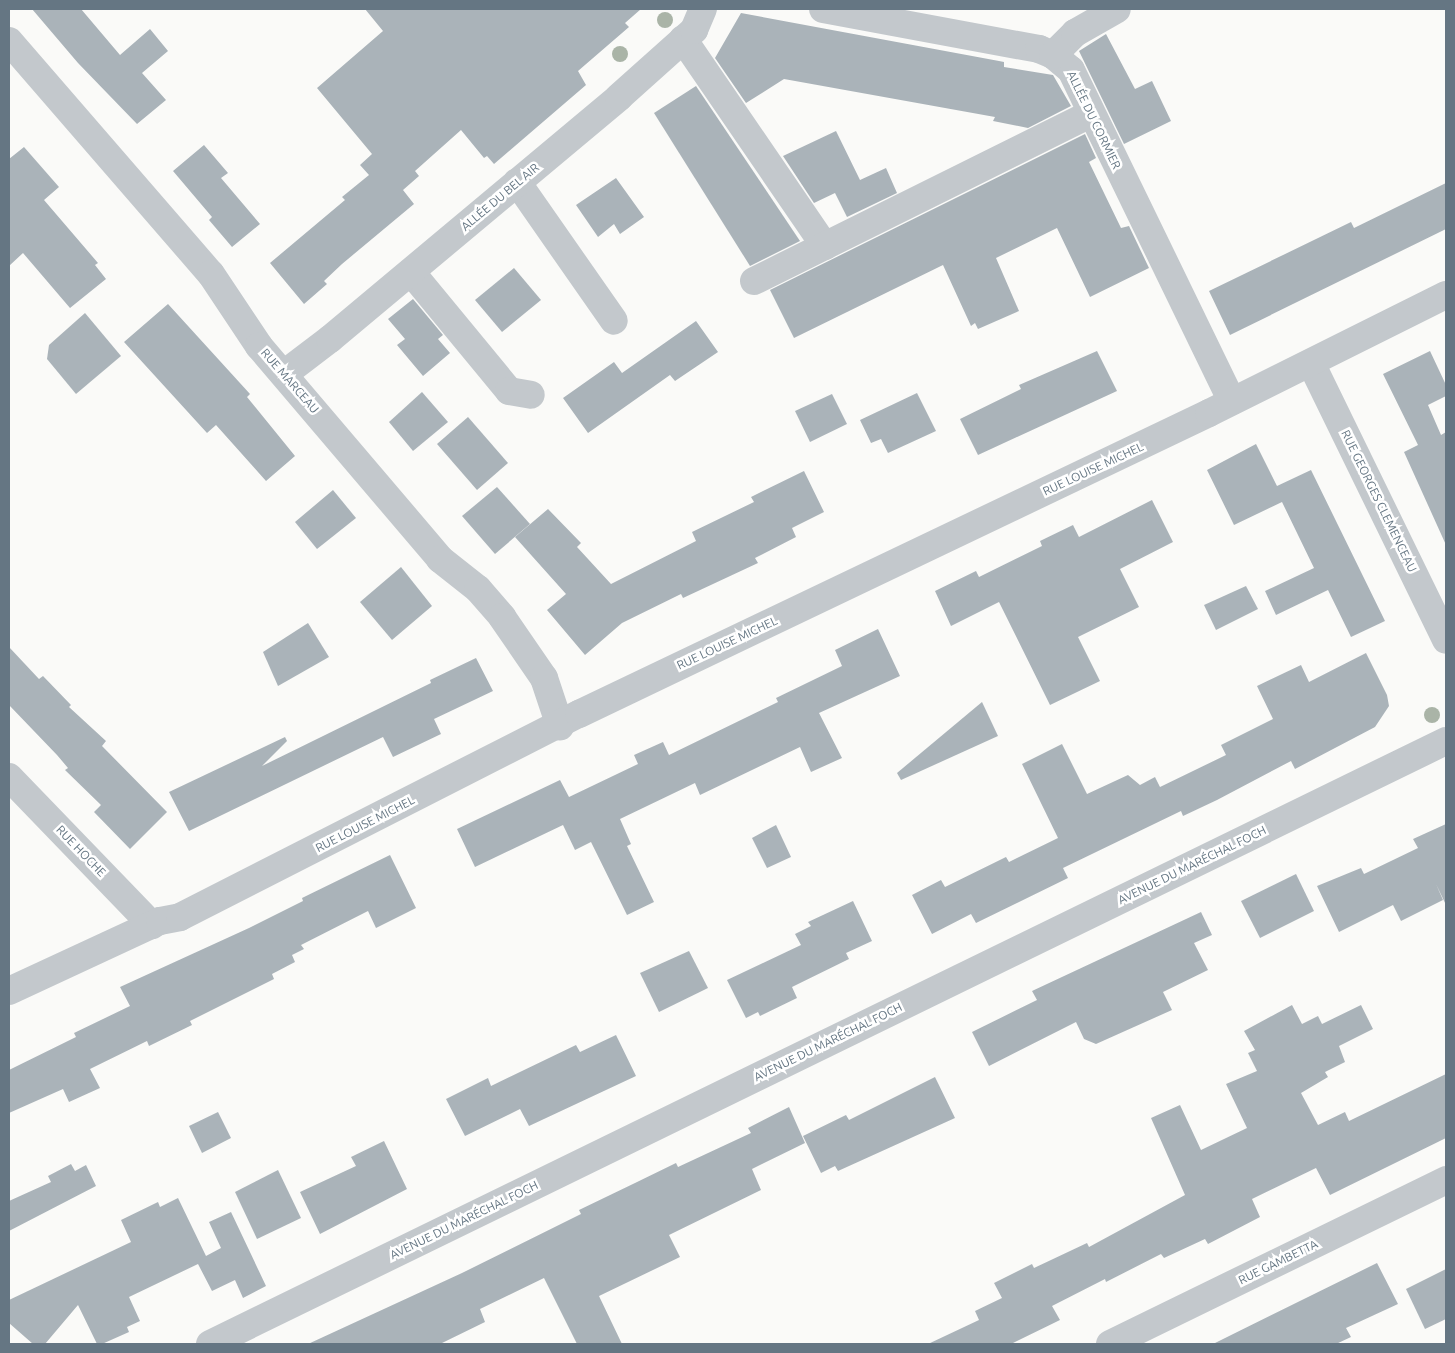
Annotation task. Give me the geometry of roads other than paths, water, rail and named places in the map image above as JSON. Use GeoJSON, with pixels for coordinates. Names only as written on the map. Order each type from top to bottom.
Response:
{"type":"FeatureCollection","features":[{"type":"Feature","properties":{"kind":"street","name":"ALLÉE DU BEL AIR"},"geometry":{"type":"LineString","coordinates":[[284,374],[411,272],[684,39],[694,30],[703,9]]}},
{"type":"Feature","properties":{"kind":"street","name":"ALLÉE DU CORMIER"},"geometry":{"type":"LineString","coordinates":[[823,9],[909,16],[1039,49],[1053,55],[1071,70],[1232,402]]}},
{"type":"Feature","properties":{"kind":"street"},"geometry":{"type":"LineString","coordinates":[[1053,55],[1075,33],[1116,9]]}},
{"type":"Feature","properties":{"kind":"street"},"geometry":{"type":"LineString","coordinates":[[684,39],[824,246]]}},
{"type":"Feature","properties":{"kind":"street","name":"RUE MARCEAU"},"geometry":{"type":"LineString","coordinates":[[9,41],[212,274],[259,346],[440,559],[478,589],[502,618],[544,678],[560,726]]}},
{"type":"Feature","properties":{"kind":"street"},"geometry":{"type":"LineString","coordinates":[[754,281],[1091,114]]}},
{"type":"Feature","properties":{"kind":"street"},"geometry":{"type":"LineString","coordinates":[[517,182],[614,322]]}},
{"type":"Feature","properties":{"kind":"street"},"geometry":{"type":"LineString","coordinates":[[411,272],[509,391],[531,395]]}},
{"type":"Feature","properties":{"kind":"street","name":"RUE LOUISE MICHEL"},"geometry":{"type":"LineString","coordinates":[[9,991],[152,925],[180,917],[560,726],[579,714],[1232,402],[1446,295]]}},
{"type":"Feature","properties":{"kind":"street","name":"RUE GEORGES CLEMENCEAU"},"geometry":{"type":"LineString","coordinates":[[1311,363],[1446,640]]}},
{"type":"Feature","properties":{"kind":"street","name":"AVENUE DU MARÉCHAL FOCH"},"geometry":{"type":"LineString","coordinates":[[210,1344],[1446,741]]}},
{"type":"Feature","properties":{"kind":"street","name":"RUE HOCHE"},"geometry":{"type":"LineString","coordinates":[[9,777],[152,925]]}},
{"type":"Feature","properties":{"kind":"street","name":"RUE GAMBETTA"},"geometry":{"type":"LineString","coordinates":[[1110,1344],[1446,1180]]}}]}
